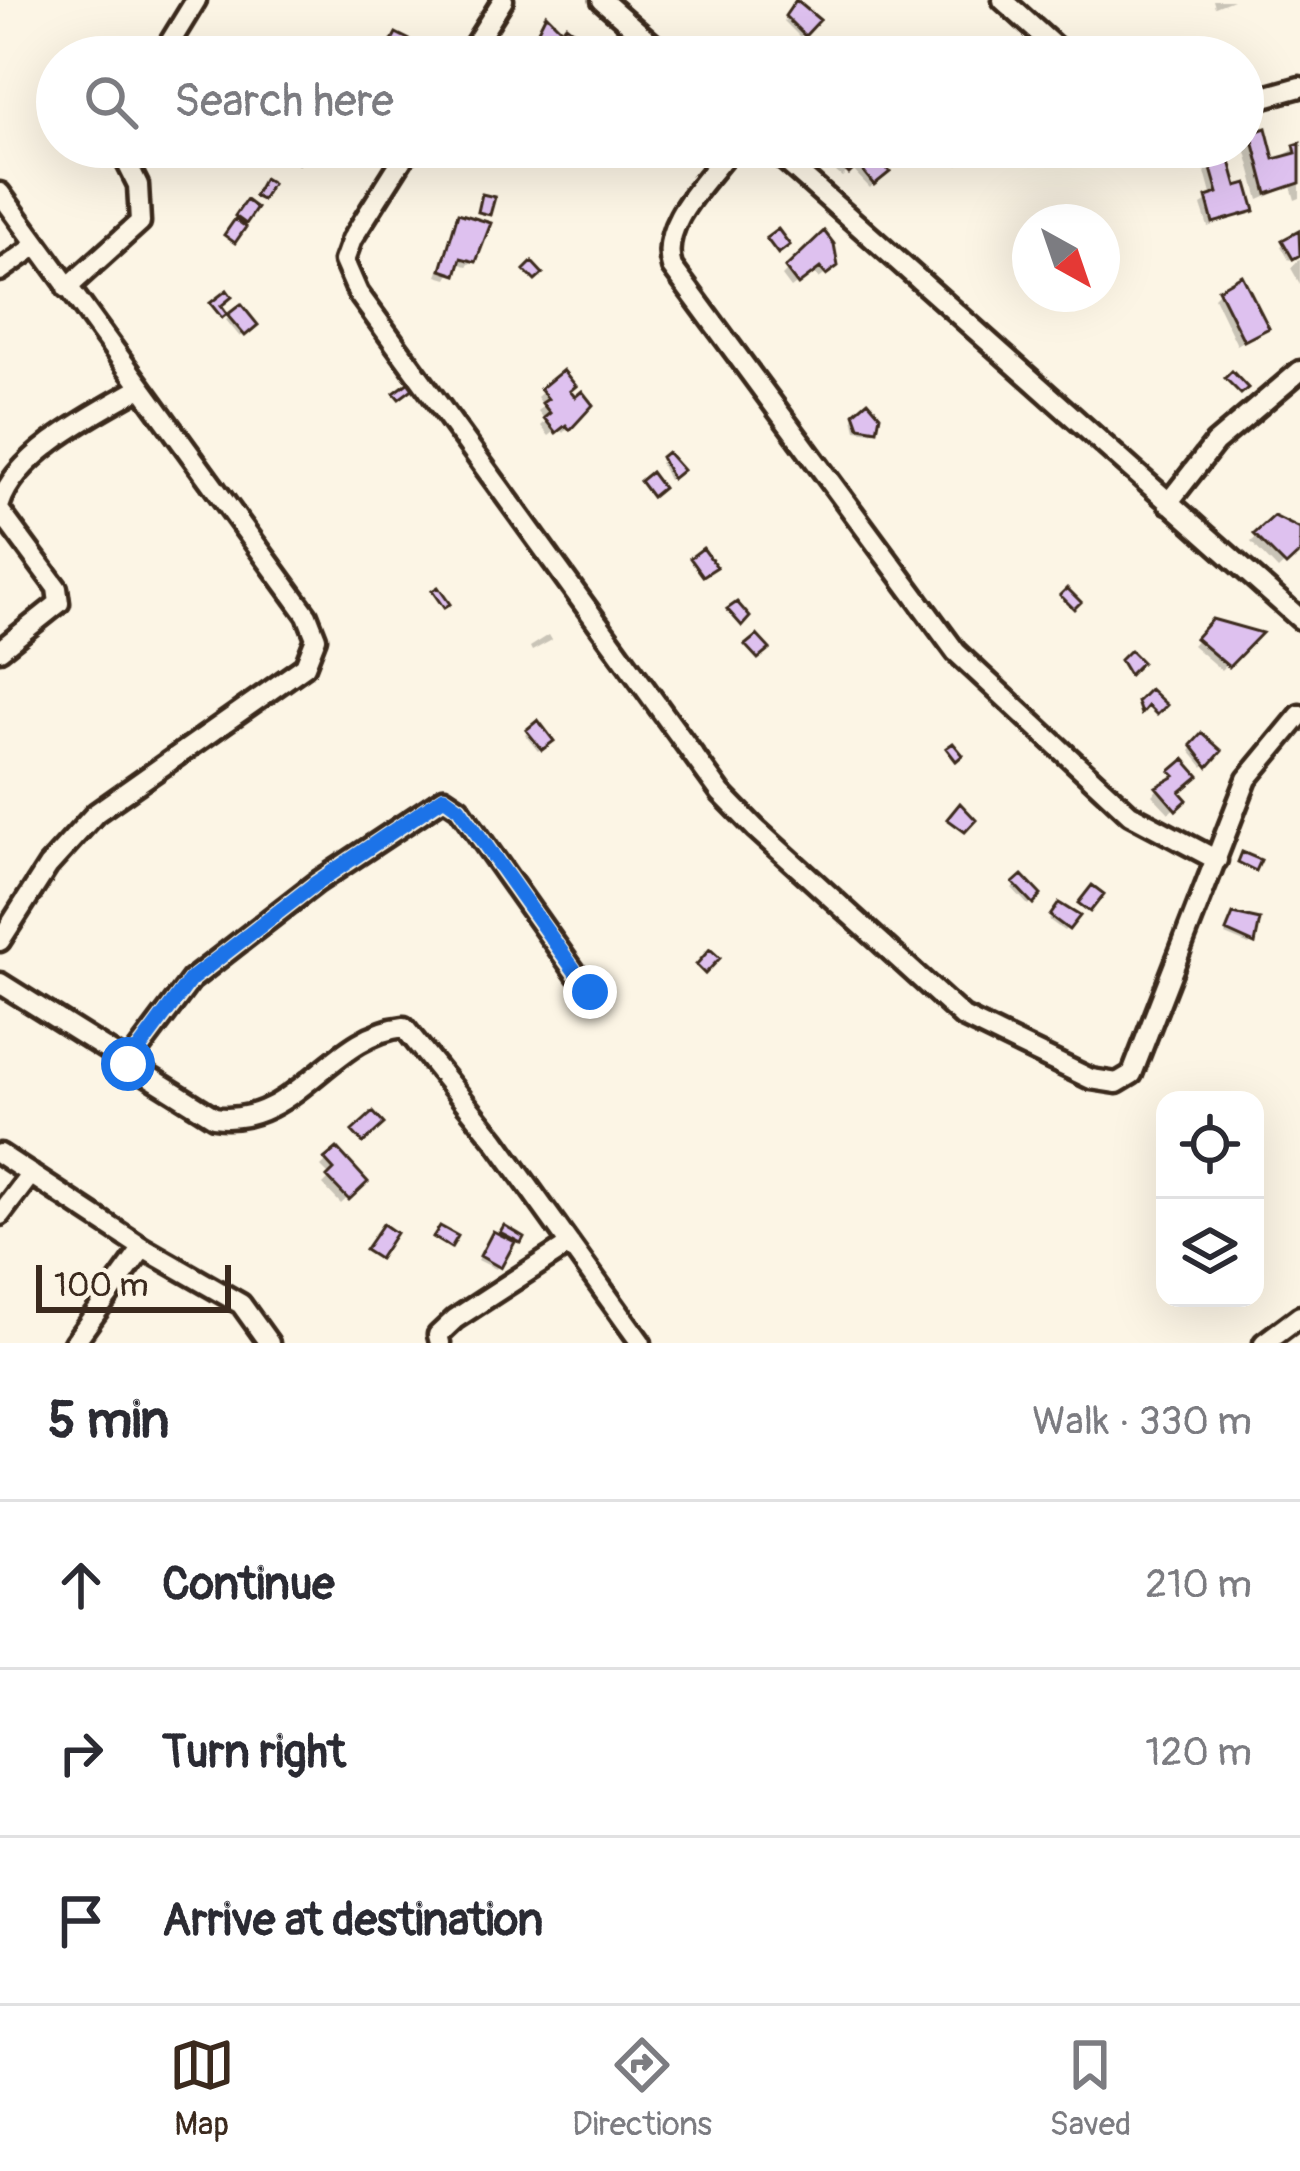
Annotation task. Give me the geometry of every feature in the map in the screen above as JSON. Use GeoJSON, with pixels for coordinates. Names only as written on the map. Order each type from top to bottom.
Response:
{"type":"FeatureCollection","features":[{"type":"Feature","properties":{"kind":"street"},"geometry":{"type":"LineString","coordinates":[[174,36],[196,0]]}},
{"type":"Feature","properties":{"kind":"street"},"geometry":{"type":"LineString","coordinates":[[480,36],[503,0]]}},
{"type":"Feature","properties":{"kind":"street"},"geometry":{"type":"LineString","coordinates":[[602,0],[644,36]]}},
{"type":"Feature","properties":{"kind":"street"},"geometry":{"type":"LineString","coordinates":[[1003,0],[1043,36]]}},
{"type":"Feature","properties":{"kind":"street"},"geometry":{"type":"LineString","coordinates":[[1264,97],[1300,87]]}},
{"type":"Feature","properties":{"kind":"street"},"geometry":{"type":"LineString","coordinates":[[68,288],[140,222],[138,185],[130,168]]}},
{"type":"Feature","properties":{"kind":"street"},"geometry":{"type":"LineString","coordinates":[[397,168],[352,239],[344,260],[349,278],[721,793],[935,995],[983,1029],[1091,1078],[1118,1084],[1132,1074],[1253,768],[1300,715]]}},
{"type":"Feature","properties":{"kind":"street"},"geometry":{"type":"LineString","coordinates":[[717,168],[672,229],[666,247],[672,267],[956,652],[1130,814],[1217,860]]}},
{"type":"Feature","properties":{"kind":"street"},"geometry":{"type":"LineString","coordinates":[[793,168],[1300,619]]}},
{"type":"Feature","properties":{"kind":"street"},"geometry":{"type":"LineString","coordinates":[[0,193],[307,615],[316,638],[304,666],[96,813],[70,838],[0,941]]}},
{"type":"Feature","properties":{"kind":"street"},"geometry":{"type":"LineString","coordinates":[[0,271],[37,245]]}},
{"type":"Feature","properties":{"kind":"street"},"geometry":{"type":"LineString","coordinates":[[1168,503],[1227,431],[1300,371]]}},
{"type":"Feature","properties":{"kind":"street"},"geometry":{"type":"LineString","coordinates":[[0,650],[59,603],[57,588],[0,507],[5,487],[68,429],[140,388]]}},
{"type":"Feature","properties":{"kind":"street"},"geometry":{"type":"LineString","coordinates":[[128,1064],[190,980],[316,883],[444,797],[459,808],[590,992]]}},
{"type":"Feature","properties":{"kind":"street"},"geometry":{"type":"LineString","coordinates":[[0,983],[214,1117],[238,1120],[309,1084],[361,1040],[384,1028],[404,1027],[433,1058],[641,1343]]}},
{"type":"Feature","properties":{"kind":"street"},"geometry":{"type":"LineString","coordinates":[[0,1154],[143,1248],[241,1304],[269,1343]]}},
{"type":"Feature","properties":{"kind":"street"},"geometry":{"type":"LineString","coordinates":[[0,1216],[31,1174]]}},
{"type":"Feature","properties":{"kind":"street"},"geometry":{"type":"LineString","coordinates":[[440,1343],[438,1335],[455,1318],[570,1244]]}},
{"type":"Feature","properties":{"kind":"street"},"geometry":{"type":"LineString","coordinates":[[74,1343],[143,1248]]}},
{"type":"Feature","properties":{"kind":"street"},"geometry":{"type":"LineString","coordinates":[[1264,1343],[1300,1316]]}},
{"type":"Feature","properties":{"kind":"building"},"geometry":{"type":"Polygon","coordinates":[[[796,0],[820,20],[805,36],[785,16],[796,0]]]}},
{"type":"Feature","properties":{"kind":"building"},"geometry":{"type":"Polygon","coordinates":[[[546,14],[562,30],[566,25],[576,33],[574,36],[535,36],[546,14]]]}},
{"type":"Feature","properties":{"kind":"building"},"geometry":{"type":"Polygon","coordinates":[[[1264,129],[1274,159],[1296,153],[1294,145],[1300,143],[1300,183],[1267,194],[1260,168],[1264,168],[1264,129]]]}},
{"type":"Feature","properties":{"kind":"building"},"geometry":{"type":"Polygon","coordinates":[[[860,168],[890,172],[874,185],[860,168]]]}},
{"type":"Feature","properties":{"kind":"building"},"geometry":{"type":"Polygon","coordinates":[[[1211,168],[1232,168],[1237,186],[1247,183],[1255,211],[1213,223],[1206,197],[1218,193],[1211,168]]]}},
{"type":"Feature","properties":{"kind":"building"},"geometry":{"type":"Polygon","coordinates":[[[264,178],[272,183],[262,200],[254,196],[264,178]]]}},
{"type":"Feature","properties":{"kind":"building"},"geometry":{"type":"Polygon","coordinates":[[[482,194],[495,197],[490,215],[478,212],[482,194]]]}},
{"type":"Feature","properties":{"kind":"building"},"geometry":{"type":"Polygon","coordinates":[[[246,200],[257,208],[246,224],[235,216],[246,200]]]}},
{"type":"Feature","properties":{"kind":"building"},"geometry":{"type":"Polygon","coordinates":[[[458,213],[491,223],[476,262],[461,258],[456,275],[441,270],[458,213]]]}},
{"type":"Feature","properties":{"kind":"building"},"geometry":{"type":"Polygon","coordinates":[[[235,219],[246,227],[235,243],[224,235],[235,219]]]}},
{"type":"Feature","properties":{"kind":"building"},"geometry":{"type":"Polygon","coordinates":[[[778,229],[790,245],[778,254],[766,238],[778,229]]]}},
{"type":"Feature","properties":{"kind":"building"},"geometry":{"type":"Polygon","coordinates":[[[824,231],[834,244],[838,266],[826,275],[820,268],[798,285],[785,268],[824,231]]]}},
{"type":"Feature","properties":{"kind":"building"},"geometry":{"type":"Polygon","coordinates":[[[1299,231],[1300,255],[1293,259],[1282,240],[1299,231]]]}},
{"type":"Feature","properties":{"kind":"building"},"geometry":{"type":"Polygon","coordinates":[[[532,262],[543,274],[535,281],[524,270],[532,262]]]}},
{"type":"Feature","properties":{"kind":"building"},"geometry":{"type":"Polygon","coordinates":[[[1242,275],[1269,328],[1244,341],[1218,289],[1242,275]]]}},
{"type":"Feature","properties":{"kind":"building"},"geometry":{"type":"Polygon","coordinates":[[[227,290],[232,297],[221,306],[227,314],[222,318],[210,303],[227,290]]]}},
{"type":"Feature","properties":{"kind":"building"},"geometry":{"type":"Polygon","coordinates":[[[241,304],[258,325],[245,336],[227,315],[241,304]]]}},
{"type":"Feature","properties":{"kind":"building"},"geometry":{"type":"Polygon","coordinates":[[[563,370],[576,386],[570,391],[575,397],[582,391],[593,405],[570,430],[566,425],[556,433],[544,418],[550,413],[540,389],[563,370]]]}},
{"type":"Feature","properties":{"kind":"building"},"geometry":{"type":"Polygon","coordinates":[[[1232,371],[1248,388],[1241,394],[1225,378],[1232,371]]]}},
{"type":"Feature","properties":{"kind":"building"},"geometry":{"type":"Polygon","coordinates":[[[413,379],[418,385],[399,399],[394,393],[413,379]]]}},
{"type":"Feature","properties":{"kind":"building"},"geometry":{"type":"Polygon","coordinates":[[[868,401],[880,415],[877,430],[859,427],[854,413],[868,401]]]}},
{"type":"Feature","properties":{"kind":"building"},"geometry":{"type":"Polygon","coordinates":[[[667,452],[683,470],[672,479],[661,457],[667,452]]]}},
{"type":"Feature","properties":{"kind":"building"},"geometry":{"type":"Polygon","coordinates":[[[651,472],[663,488],[652,497],[640,481],[651,472]]]}},
{"type":"Feature","properties":{"kind":"building"},"geometry":{"type":"Polygon","coordinates":[[[1274,516],[1300,529],[1300,553],[1286,566],[1254,534],[1274,516]]]}},
{"type":"Feature","properties":{"kind":"building"},"geometry":{"type":"Polygon","coordinates":[[[703,548],[717,567],[703,576],[690,558],[703,548]]]}},
{"type":"Feature","properties":{"kind":"building"},"geometry":{"type":"Polygon","coordinates":[[[438,587],[450,604],[444,608],[432,591],[438,587]]]}},
{"type":"Feature","properties":{"kind":"building"},"geometry":{"type":"Polygon","coordinates":[[[1067,588],[1081,602],[1074,609],[1060,595],[1067,588]]]}},
{"type":"Feature","properties":{"kind":"building"},"geometry":{"type":"Polygon","coordinates":[[[737,602],[750,617],[742,626],[727,609],[737,602]]]}},
{"type":"Feature","properties":{"kind":"building"},"geometry":{"type":"Polygon","coordinates":[[[1212,619],[1262,633],[1229,667],[1195,638],[1212,619]]]}},
{"type":"Feature","properties":{"kind":"building"},"geometry":{"type":"Polygon","coordinates":[[[757,635],[770,649],[758,659],[745,645],[757,635]]]}},
{"type":"Feature","properties":{"kind":"building"},"geometry":{"type":"Polygon","coordinates":[[[1130,650],[1142,662],[1129,675],[1120,660],[1130,650]]]}},
{"type":"Feature","properties":{"kind":"building"},"geometry":{"type":"Polygon","coordinates":[[[1150,689],[1167,705],[1157,715],[1148,706],[1141,714],[1137,702],[1150,689]]]}},
{"type":"Feature","properties":{"kind":"building"},"geometry":{"type":"Polygon","coordinates":[[[538,720],[554,741],[542,750],[526,730],[538,720]]]}},
{"type":"Feature","properties":{"kind":"building"},"geometry":{"type":"Polygon","coordinates":[[[1202,733],[1222,751],[1208,767],[1191,745],[1202,733]]]}},
{"type":"Feature","properties":{"kind":"building"},"geometry":{"type":"Polygon","coordinates":[[[953,743],[963,755],[956,761],[946,748],[953,743]]]}},
{"type":"Feature","properties":{"kind":"building"},"geometry":{"type":"Polygon","coordinates":[[[1184,759],[1199,776],[1180,792],[1187,800],[1176,810],[1156,787],[1175,776],[1170,771],[1184,759]]]}},
{"type":"Feature","properties":{"kind":"building"},"geometry":{"type":"Polygon","coordinates":[[[960,803],[976,820],[965,832],[947,819],[960,803]]]}},
{"type":"Feature","properties":{"kind":"building"},"geometry":{"type":"Polygon","coordinates":[[[1242,852],[1261,860],[1256,871],[1238,862],[1242,852]]]}},
{"type":"Feature","properties":{"kind":"building"},"geometry":{"type":"Polygon","coordinates":[[[1022,875],[1041,895],[1033,904],[1013,883],[1022,875]]]}},
{"type":"Feature","properties":{"kind":"building"},"geometry":{"type":"Polygon","coordinates":[[[1092,885],[1104,894],[1090,912],[1078,903],[1092,885]]]}},
{"type":"Feature","properties":{"kind":"building"},"geometry":{"type":"Polygon","coordinates":[[[1059,903],[1080,916],[1069,930],[1050,916],[1059,903]]]}},
{"type":"Feature","properties":{"kind":"building"},"geometry":{"type":"Polygon","coordinates":[[[1233,914],[1260,920],[1255,944],[1226,931],[1233,914]]]}},
{"type":"Feature","properties":{"kind":"building"},"geometry":{"type":"Polygon","coordinates":[[[710,949],[720,958],[705,974],[696,965],[710,949]]]}},
{"type":"Feature","properties":{"kind":"building"},"geometry":{"type":"Polygon","coordinates":[[[373,1112],[384,1124],[363,1143],[352,1131],[373,1112]]]}},
{"type":"Feature","properties":{"kind":"building"},"geometry":{"type":"Polygon","coordinates":[[[337,1148],[368,1182],[349,1200],[327,1177],[334,1170],[324,1159],[337,1148]]]}},
{"type":"Feature","properties":{"kind":"building"},"geometry":{"type":"Polygon","coordinates":[[[383,1224],[396,1233],[379,1259],[365,1250],[383,1224]]]}},
{"type":"Feature","properties":{"kind":"building"},"geometry":{"type":"Polygon","coordinates":[[[504,1225],[524,1237],[521,1243],[500,1232],[504,1225]]]}},
{"type":"Feature","properties":{"kind":"building"},"geometry":{"type":"Polygon","coordinates":[[[440,1226],[458,1236],[451,1248],[433,1237],[440,1226]]]}},
{"type":"Feature","properties":{"kind":"building"},"geometry":{"type":"Polygon","coordinates":[[[493,1231],[515,1242],[501,1268],[480,1256],[493,1231]]]}},
{"type":"Feature","properties":{"kind":"route"},"geometry":{"type":"LineString","coordinates":[[128,1064],[190,980],[316,883],[444,797],[459,808],[590,992]]}}]}
